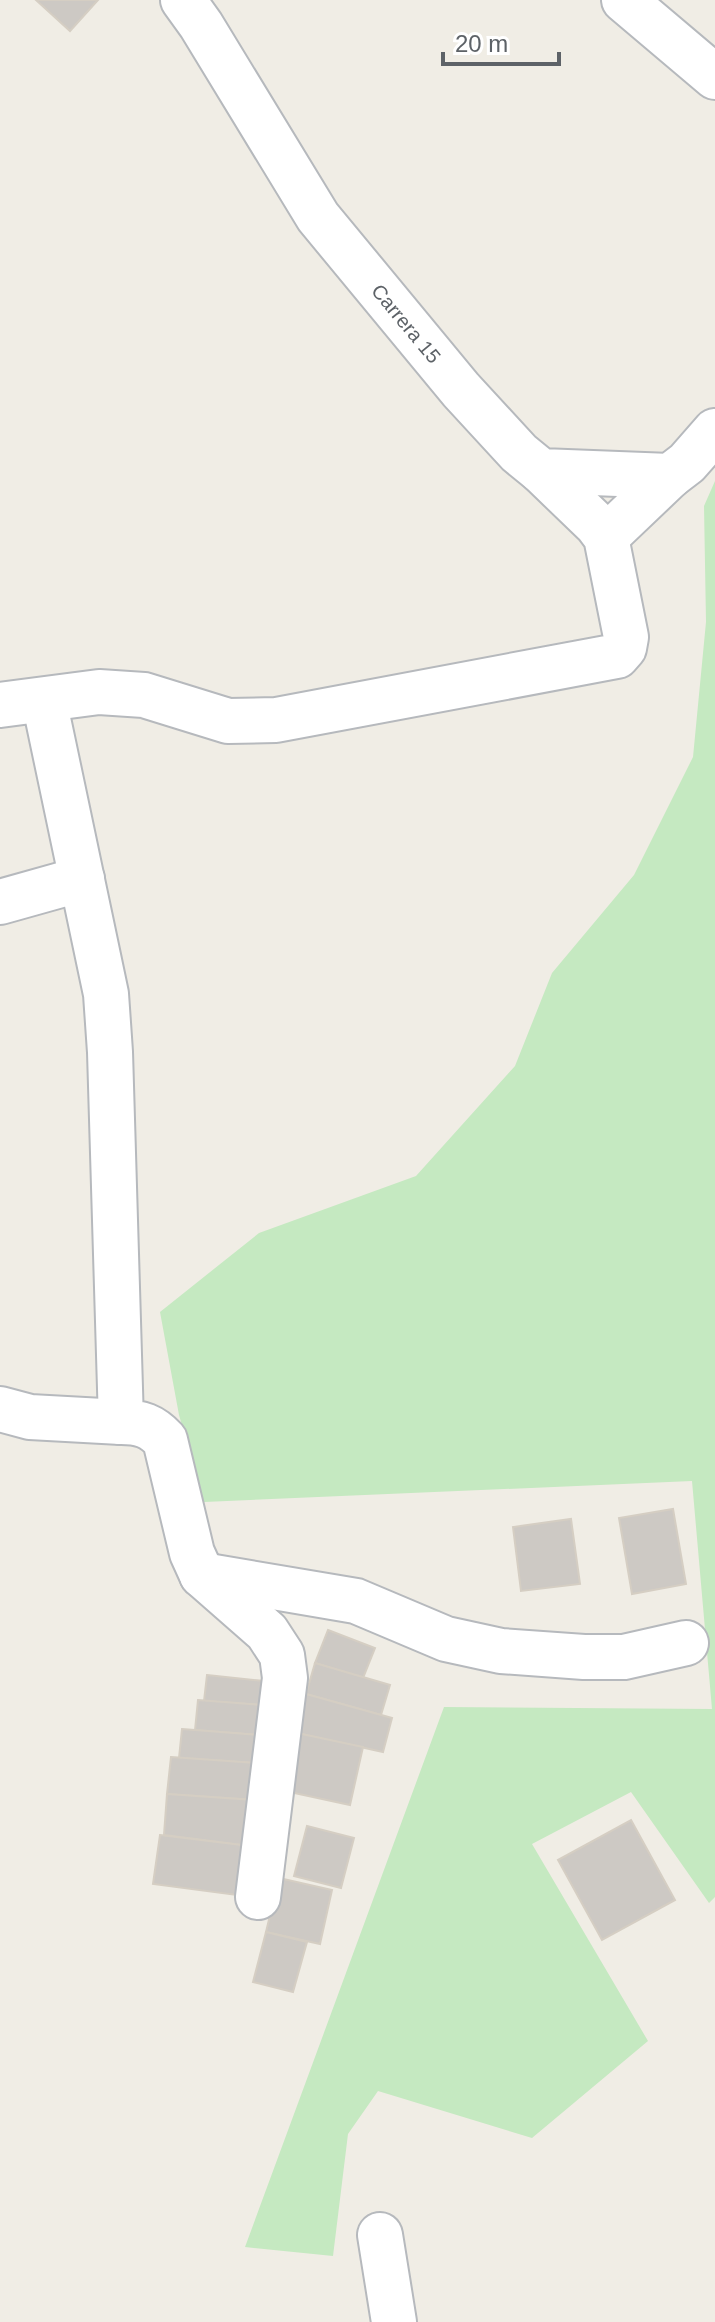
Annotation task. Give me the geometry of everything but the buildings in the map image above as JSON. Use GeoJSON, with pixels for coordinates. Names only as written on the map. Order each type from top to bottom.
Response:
{"type":"FeatureCollection","features":[{"type":"Feature","properties":{"kind":"street","name":"Carrera 15"},"geometry":{"type":"LineString","coordinates":[[183,0],[318,217],[461,390],[519,453],[606,537]]}},
{"type":"Feature","properties":{"kind":"street"},"geometry":{"type":"LineString","coordinates":[[624,0],[715,77]]}},
{"type":"Feature","properties":{"kind":"street"},"geometry":{"type":"LineString","coordinates":[[0,705],[99,692],[144,695],[228,721],[276,720],[617,656],[624,648],[626,637],[606,537],[687,463],[715,431]]}},
{"type":"Feature","properties":{"kind":"street"},"geometry":{"type":"LineString","coordinates":[[541,471],[670,476]]}},
{"type":"Feature","properties":{"kind":"street"},"geometry":{"type":"LineString","coordinates":[[44,700],[106,994],[111,1068],[121,1422]]}},
{"type":"Feature","properties":{"kind":"street"},"geometry":{"type":"LineString","coordinates":[[0,902],[82,879]]}},
{"type":"Feature","properties":{"kind":"street"},"geometry":{"type":"LineString","coordinates":[[0,1409],[30,1417],[139,1422],[154,1429],[165,1440],[192,1553],[202,1575],[267,1632],[282,1655],[285,1678],[258,1897]]}},
{"type":"Feature","properties":{"kind":"street"},"geometry":{"type":"LineString","coordinates":[[202,1575],[356,1601],[446,1639],[501,1651],[624,1657],[686,1643]]}},
{"type":"Feature","properties":{"kind":"street"},"geometry":{"type":"LineString","coordinates":[[380,2235],[394,2322]]}},
{"type":"Feature","properties":{"kind":"green space"},"geometry":{"type":"Polygon","coordinates":[[[715,481],[715,1897],[709,1903],[631,1792],[532,1844],[648,2041],[532,2138],[378,2091],[348,2134],[333,2256],[245,2247],[444,1707],[712,1709],[692,1481],[204,1502],[179,1415],[160,1312],[259,1233],[416,1176],[515,1066],[552,973],[634,875],[693,757],[706,622],[704,506],[715,481]]]}}]}
